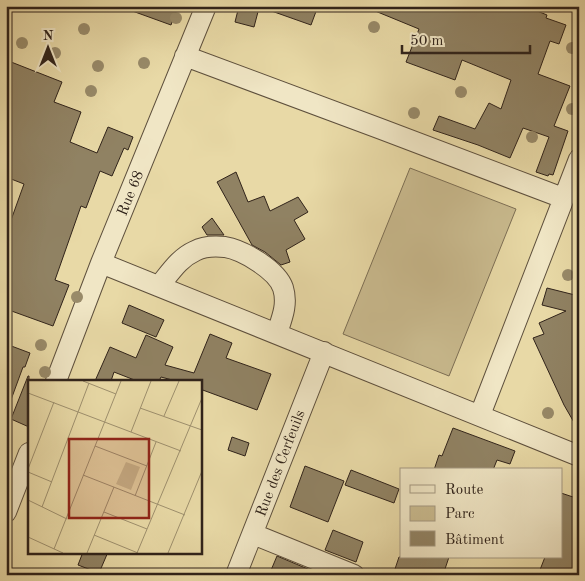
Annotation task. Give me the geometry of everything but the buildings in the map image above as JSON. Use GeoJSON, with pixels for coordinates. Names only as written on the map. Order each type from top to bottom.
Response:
{"type":"FeatureCollection","features":[{"type":"Feature","properties":{"kind":"street","name":"Rue 68"},"geometry":{"type":"LineString","coordinates":[[56,380],[206,6]]}},
{"type":"Feature","properties":{"kind":"street"},"geometry":{"type":"LineString","coordinates":[[185,56],[381,128],[563,198]]}},
{"type":"Feature","properties":{"kind":"street"},"geometry":{"type":"LineString","coordinates":[[480,415],[579,159]]}},
{"type":"Feature","properties":{"kind":"street"},"geometry":{"type":"LineString","coordinates":[[159,286],[180,260],[194,251],[210,246],[226,247],[263,265],[280,281],[286,305],[277,333]]}},
{"type":"Feature","properties":{"kind":"street"},"geometry":{"type":"LineString","coordinates":[[102,263],[579,456]]}},
{"type":"Feature","properties":{"kind":"street","name":"Rue des Cerfeuils"},"geometry":{"type":"LineString","coordinates":[[236,575],[324,352]]}},
{"type":"Feature","properties":{"kind":"street"},"geometry":{"type":"LineString","coordinates":[[6,512],[28,456]]}},
{"type":"Feature","properties":{"kind":"street"},"geometry":{"type":"LineString","coordinates":[[253,534],[354,575]]}},
{"type":"Feature","properties":{"kind":"green space"},"geometry":{"type":"Polygon","coordinates":[[[410,168],[516,209],[449,376],[343,334],[410,168]]]}}]}
